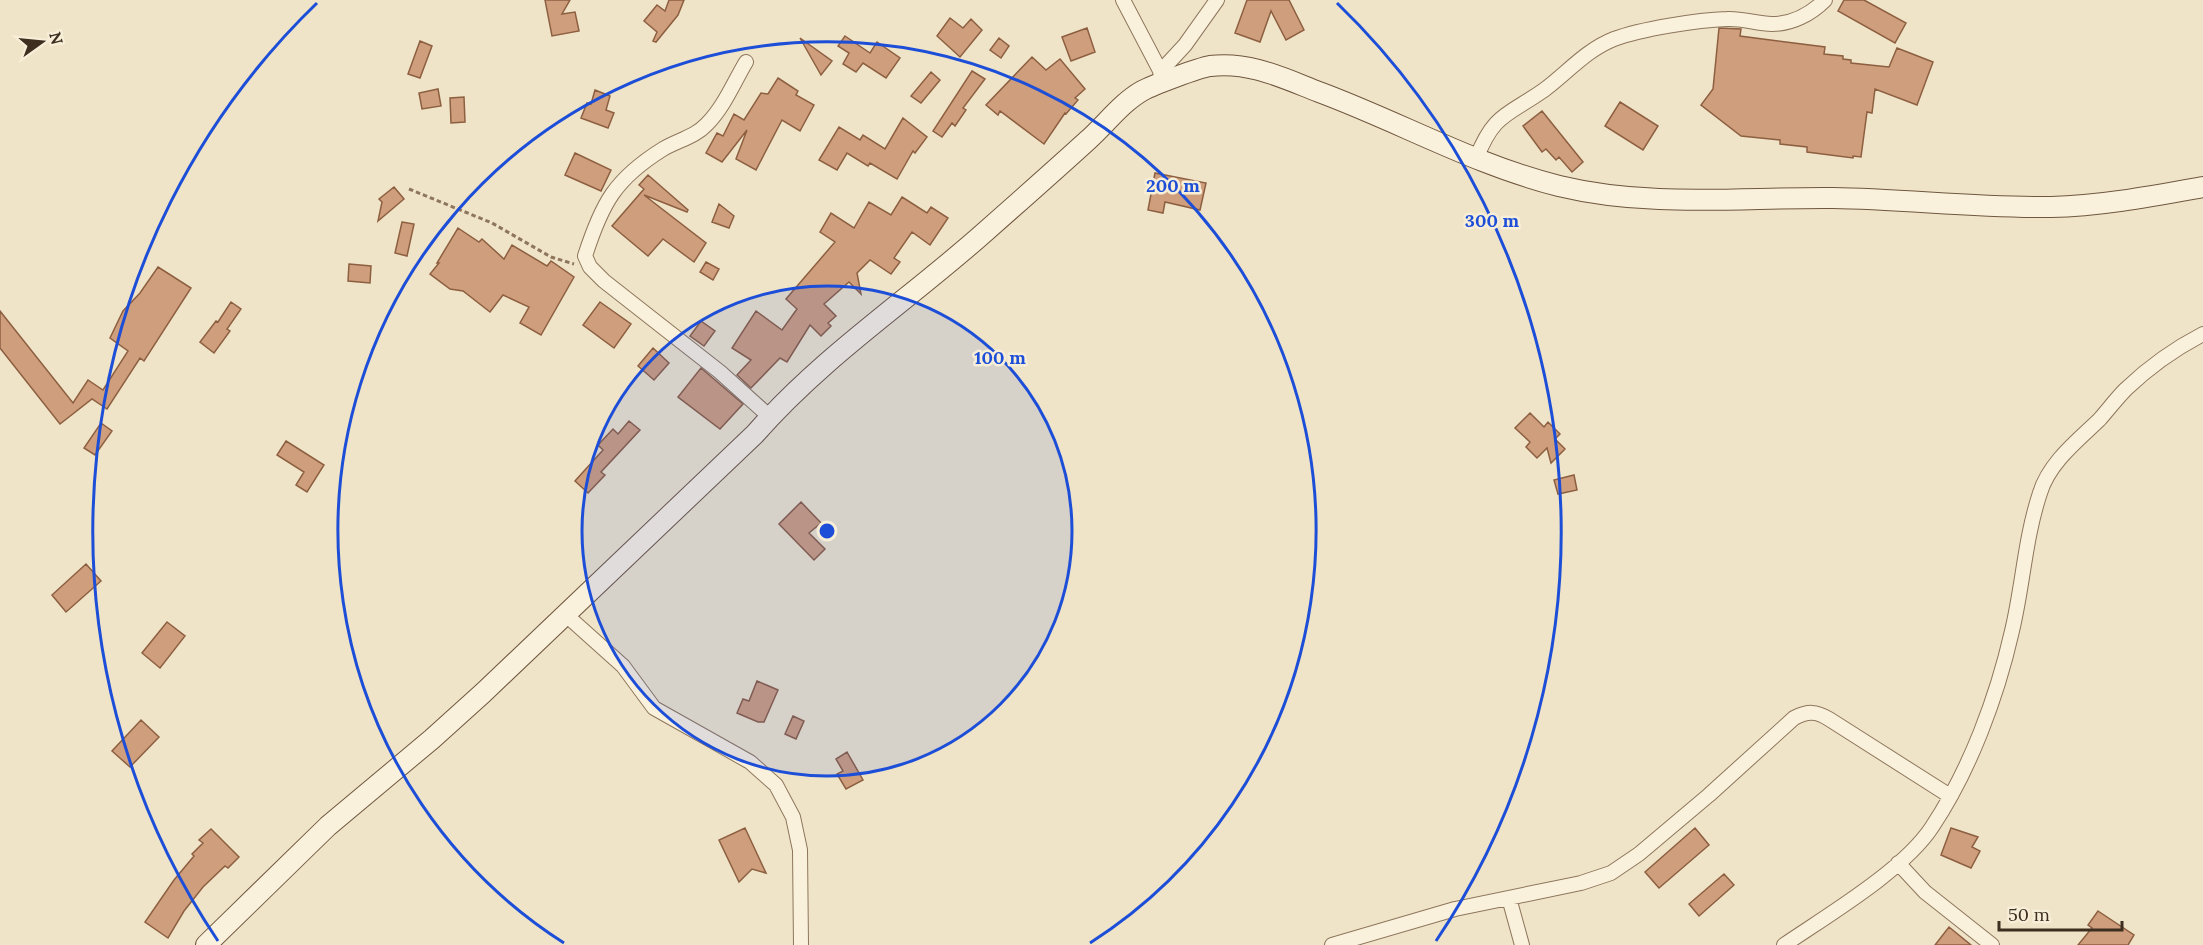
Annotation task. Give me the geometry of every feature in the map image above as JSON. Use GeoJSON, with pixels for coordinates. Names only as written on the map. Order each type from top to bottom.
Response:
{"type":"FeatureCollection","features":[{"type":"Feature","properties":{"kind":"main road"},"geometry":{"type":"LineString","coordinates":[[206,945],[328,826],[432,739],[565,614],[755,434],[790,396],[882,316],[982,234],[1127,102],[1163,77],[1206,67],[1233,65],[1258,69],[1356,105],[1500,169],[1559,186],[1627,198],[1660,201],[1831,198],[2051,207],[2096,203],[2203,187]]}},
{"type":"Feature","properties":{"kind":"street"},"geometry":{"type":"LineString","coordinates":[[1123,0],[1163,77],[1217,0]]}},
{"type":"Feature","properties":{"kind":"street"},"geometry":{"type":"LineString","coordinates":[[1476,159],[1485,137],[1498,120],[1552,84],[1592,50],[1615,39],[1639,32],[1727,19],[1770,24],[1784,23],[1811,12],[1825,0]]}},
{"type":"Feature","properties":{"kind":"street"},"geometry":{"type":"LineString","coordinates":[[746,62],[707,125],[688,137],[665,147],[635,168],[613,190],[596,221],[585,256],[590,267],[604,281],[720,372],[770,417]]}},
{"type":"Feature","properties":{"kind":"street"},"geometry":{"type":"LineString","coordinates":[[1784,945],[1898,863],[1920,844],[1950,796],[1982,730],[2006,653],[2027,545],[2045,481],[2073,445],[2137,379],[2170,352],[2203,334]]}},
{"type":"Feature","properties":{"kind":"street"},"geometry":{"type":"LineString","coordinates":[[565,614],[623,666],[654,708],[750,762],[776,784],[793,817],[800,849],[801,945]]}},
{"type":"Feature","properties":{"kind":"street"},"geometry":{"type":"LineString","coordinates":[[1332,945],[1455,909],[1597,879],[1626,864],[1794,718],[1805,713],[1817,712],[1950,796]]}},
{"type":"Feature","properties":{"kind":"street"},"geometry":{"type":"LineString","coordinates":[[1898,863],[1924,892],[1992,945]]}},
{"type":"Feature","properties":{"kind":"street"},"geometry":{"type":"LineString","coordinates":[[1509,898],[1522,945]]}},
{"type":"Feature","properties":{"kind":"path"},"geometry":{"type":"LineString","coordinates":[[409,189],[492,223],[551,256]]}},
{"type":"Feature","properties":{"kind":"building"},"geometry":{"type":"Polygon","coordinates":[[[545,0],[570,0],[562,14],[575,12],[579,31],[552,36],[545,0]]]}},
{"type":"Feature","properties":{"kind":"building"},"geometry":{"type":"Polygon","coordinates":[[[669,0],[684,0],[678,15],[656,42],[653,41],[657,32],[644,21],[657,5],[665,11],[669,0]]]}},
{"type":"Feature","properties":{"kind":"building"},"geometry":{"type":"Polygon","coordinates":[[[1247,0],[1289,0],[1304,30],[1286,40],[1271,11],[1260,42],[1235,33],[1247,0]]]}},
{"type":"Feature","properties":{"kind":"building"},"geometry":{"type":"Polygon","coordinates":[[[1844,0],[1864,0],[1906,23],[1895,43],[1838,11],[1844,0]]]}},
{"type":"Feature","properties":{"kind":"building"},"geometry":{"type":"Polygon","coordinates":[[[950,18],[963,28],[971,19],[982,30],[960,57],[937,36],[950,18]]]}},
{"type":"Feature","properties":{"kind":"building"},"geometry":{"type":"Polygon","coordinates":[[[1087,28],[1095,52],[1071,61],[1062,37],[1087,28]]]}},
{"type":"Feature","properties":{"kind":"building"},"geometry":{"type":"Polygon","coordinates":[[[1719,28],[1741,29],[1740,36],[1825,47],[1824,54],[1843,56],[1843,59],[1851,60],[1851,63],[1889,67],[1897,48],[1933,62],[1917,105],[1875,89],[1872,113],[1867,112],[1861,157],[1807,152],[1807,147],[1780,144],[1780,140],[1741,136],[1701,105],[1713,89],[1719,28]]]}},
{"type":"Feature","properties":{"kind":"building"},"geometry":{"type":"Polygon","coordinates":[[[845,36],[870,53],[877,42],[900,58],[886,78],[863,63],[856,72],[843,64],[849,53],[838,46],[845,36]]]}},
{"type":"Feature","properties":{"kind":"building"},"geometry":{"type":"Polygon","coordinates":[[[800,38],[832,61],[821,75],[800,38]]]}},
{"type":"Feature","properties":{"kind":"building"},"geometry":{"type":"Polygon","coordinates":[[[999,38],[1009,46],[1001,58],[990,50],[999,38]]]}},
{"type":"Feature","properties":{"kind":"building"},"geometry":{"type":"Polygon","coordinates":[[[420,41],[432,46],[420,78],[408,74],[420,41]]]}},
{"type":"Feature","properties":{"kind":"building"},"geometry":{"type":"Polygon","coordinates":[[[1032,57],[1046,70],[1060,59],[1085,89],[1075,98],[1078,100],[1065,113],[1044,144],[1000,111],[998,115],[986,105],[1032,57]]]}},
{"type":"Feature","properties":{"kind":"building"},"geometry":{"type":"Polygon","coordinates":[[[972,71],[985,79],[963,108],[966,110],[955,126],[952,123],[942,137],[933,131],[972,71]]]}},
{"type":"Feature","properties":{"kind":"building"},"geometry":{"type":"Polygon","coordinates":[[[931,72],[940,80],[921,103],[911,96],[931,72]]]}},
{"type":"Feature","properties":{"kind":"building"},"geometry":{"type":"Polygon","coordinates":[[[778,78],[798,91],[796,95],[814,105],[800,131],[782,120],[756,170],[736,159],[747,130],[722,162],[706,153],[717,133],[723,136],[734,114],[744,120],[761,93],[768,94],[778,78]]]}},
{"type":"Feature","properties":{"kind":"building"},"geometry":{"type":"Polygon","coordinates":[[[438,89],[441,106],[422,109],[419,93],[438,89]]]}},
{"type":"Feature","properties":{"kind":"building"},"geometry":{"type":"Polygon","coordinates":[[[595,90],[610,96],[606,110],[614,113],[608,128],[581,118],[587,103],[591,104],[595,90]]]}},
{"type":"Feature","properties":{"kind":"building"},"geometry":{"type":"Polygon","coordinates":[[[464,97],[465,122],[451,123],[450,98],[464,97]]]}},
{"type":"Feature","properties":{"kind":"building"},"geometry":{"type":"Polygon","coordinates":[[[1620,102],[1658,126],[1643,150],[1605,126],[1620,102]]]}},
{"type":"Feature","properties":{"kind":"building"},"geometry":{"type":"Polygon","coordinates":[[[1542,111],[1583,162],[1572,172],[1559,157],[1556,160],[1546,149],[1542,152],[1523,126],[1542,111]]]}},
{"type":"Feature","properties":{"kind":"building"},"geometry":{"type":"Polygon","coordinates":[[[903,118],[927,137],[915,153],[913,151],[897,179],[870,163],[868,166],[847,153],[837,170],[819,160],[839,127],[860,140],[863,135],[885,149],[903,118]]]}},
{"type":"Feature","properties":{"kind":"building"},"geometry":{"type":"Polygon","coordinates":[[[575,153],[611,170],[601,191],[565,175],[575,153]]]}},
{"type":"Feature","properties":{"kind":"building"},"geometry":{"type":"Polygon","coordinates":[[[1155,173],[1206,183],[1200,210],[1165,202],[1163,213],[1148,210],[1155,173]]]}},
{"type":"Feature","properties":{"kind":"building"},"geometry":{"type":"Polygon","coordinates":[[[648,175],[688,210],[687,212],[644,195],[706,243],[694,262],[663,239],[648,256],[612,226],[644,189],[639,185],[648,175]]]}},
{"type":"Feature","properties":{"kind":"building"},"geometry":{"type":"Polygon","coordinates":[[[394,187],[404,199],[378,221],[382,202],[379,199],[394,187]]]}},
{"type":"Feature","properties":{"kind":"building"},"geometry":{"type":"Polygon","coordinates":[[[902,197],[927,213],[931,207],[948,218],[930,245],[912,232],[894,258],[900,262],[891,274],[870,260],[857,273],[861,294],[849,282],[824,304],[836,316],[828,323],[831,326],[821,336],[810,325],[787,362],[780,358],[751,388],[737,375],[751,360],[732,348],[756,311],[782,330],[797,309],[786,299],[835,242],[820,232],[831,213],[854,228],[869,202],[891,215],[902,197]]]}},
{"type":"Feature","properties":{"kind":"building"},"geometry":{"type":"Polygon","coordinates":[[[719,204],[734,216],[729,228],[712,222],[719,204]]]}},
{"type":"Feature","properties":{"kind":"building"},"geometry":{"type":"Polygon","coordinates":[[[402,222],[414,224],[407,256],[395,253],[402,222]]]}},
{"type":"Feature","properties":{"kind":"building"},"geometry":{"type":"Polygon","coordinates":[[[458,228],[479,242],[482,239],[504,259],[512,245],[547,266],[551,261],[574,277],[541,335],[520,323],[529,307],[503,295],[490,312],[463,291],[450,289],[430,274],[439,263],[437,263],[458,228]]]}},
{"type":"Feature","properties":{"kind":"building"},"geometry":{"type":"Polygon","coordinates":[[[706,262],[719,269],[713,280],[700,272],[706,262]]]}},
{"type":"Feature","properties":{"kind":"building"},"geometry":{"type":"Polygon","coordinates":[[[349,264],[371,266],[370,283],[348,281],[349,264]]]}},
{"type":"Feature","properties":{"kind":"building"},"geometry":{"type":"Polygon","coordinates":[[[158,267],[191,288],[144,361],[140,358],[107,409],[92,399],[60,424],[0,348],[0,311],[73,403],[88,380],[103,390],[128,351],[110,338],[123,311],[140,293],[158,267]]]}},
{"type":"Feature","properties":{"kind":"building"},"geometry":{"type":"Polygon","coordinates":[[[231,302],[241,309],[227,329],[230,331],[214,353],[200,342],[216,321],[218,322],[231,302]]]}},
{"type":"Feature","properties":{"kind":"building"},"geometry":{"type":"Polygon","coordinates":[[[600,302],[631,324],[614,348],[583,325],[600,302]]]}},
{"type":"Feature","properties":{"kind":"building"},"geometry":{"type":"Polygon","coordinates":[[[701,321],[715,331],[704,346],[690,336],[701,321]]]}},
{"type":"Feature","properties":{"kind":"building"},"geometry":{"type":"Polygon","coordinates":[[[653,348],[669,363],[654,380],[638,366],[653,348]]]}},
{"type":"Feature","properties":{"kind":"building"},"geometry":{"type":"Polygon","coordinates":[[[701,368],[743,404],[720,429],[678,397],[701,368]]]}},
{"type":"Feature","properties":{"kind":"building"},"geometry":{"type":"Polygon","coordinates":[[[1530,413],[1544,427],[1548,422],[1560,434],[1555,439],[1565,449],[1551,463],[1547,448],[1537,458],[1526,447],[1530,442],[1515,428],[1530,413]]]}},
{"type":"Feature","properties":{"kind":"building"},"geometry":{"type":"Polygon","coordinates":[[[629,421],[640,430],[601,472],[605,475],[588,493],[575,481],[603,450],[598,445],[613,429],[618,434],[629,421]]]}},
{"type":"Feature","properties":{"kind":"building"},"geometry":{"type":"Polygon","coordinates":[[[101,423],[112,431],[95,455],[84,448],[101,423]]]}},
{"type":"Feature","properties":{"kind":"building"},"geometry":{"type":"Polygon","coordinates":[[[286,441],[324,465],[307,492],[296,485],[304,472],[277,455],[286,441]]]}},
{"type":"Feature","properties":{"kind":"building"},"geometry":{"type":"Polygon","coordinates":[[[1574,475],[1577,490],[1558,494],[1554,480],[1574,475]]]}},
{"type":"Feature","properties":{"kind":"building"},"geometry":{"type":"Polygon","coordinates":[[[801,502],[821,523],[809,533],[825,549],[814,560],[779,524],[801,502]]]}},
{"type":"Feature","properties":{"kind":"building"},"geometry":{"type":"Polygon","coordinates":[[[86,564],[101,581],[66,612],[52,595],[86,564]]]}},
{"type":"Feature","properties":{"kind":"building"},"geometry":{"type":"Polygon","coordinates":[[[167,622],[185,636],[160,668],[142,653],[167,622]]]}},
{"type":"Feature","properties":{"kind":"building"},"geometry":{"type":"Polygon","coordinates":[[[757,681],[778,690],[764,722],[758,722],[737,713],[743,699],[749,701],[757,681]]]}},
{"type":"Feature","properties":{"kind":"building"},"geometry":{"type":"Polygon","coordinates":[[[793,716],[804,721],[796,739],[785,734],[793,716]]]}},
{"type":"Feature","properties":{"kind":"building"},"geometry":{"type":"Polygon","coordinates":[[[141,720],[159,737],[130,767],[112,751],[141,720]]]}},
{"type":"Feature","properties":{"kind":"building"},"geometry":{"type":"Polygon","coordinates":[[[847,752],[863,780],[846,789],[837,774],[843,771],[836,759],[847,752]]]}},
{"type":"Feature","properties":{"kind":"building"},"geometry":{"type":"Polygon","coordinates":[[[745,828],[766,873],[752,869],[739,882],[719,840],[745,828]]]}},
{"type":"Feature","properties":{"kind":"building"},"geometry":{"type":"Polygon","coordinates":[[[1695,828],[1709,845],[1659,888],[1645,872],[1695,828]]]}},
{"type":"Feature","properties":{"kind":"building"},"geometry":{"type":"Polygon","coordinates":[[[1951,828],[1978,837],[1972,847],[1980,851],[1971,868],[1941,855],[1951,828]]]}},
{"type":"Feature","properties":{"kind":"building"},"geometry":{"type":"Polygon","coordinates":[[[211,829],[239,857],[228,868],[225,866],[203,887],[184,911],[168,938],[145,922],[194,856],[192,854],[203,843],[199,840],[211,829]]]}},
{"type":"Feature","properties":{"kind":"building"},"geometry":{"type":"Polygon","coordinates":[[[1724,874],[1734,885],[1699,916],[1689,904],[1724,874]]]}},
{"type":"Feature","properties":{"kind":"building"},"geometry":{"type":"Polygon","coordinates":[[[2098,911],[2134,935],[2128,945],[2078,945],[2092,928],[2088,925],[2098,911]]]}},
{"type":"Feature","properties":{"kind":"building"},"geometry":{"type":"Polygon","coordinates":[[[1949,927],[1971,945],[1935,945],[1949,927]]]}}]}
